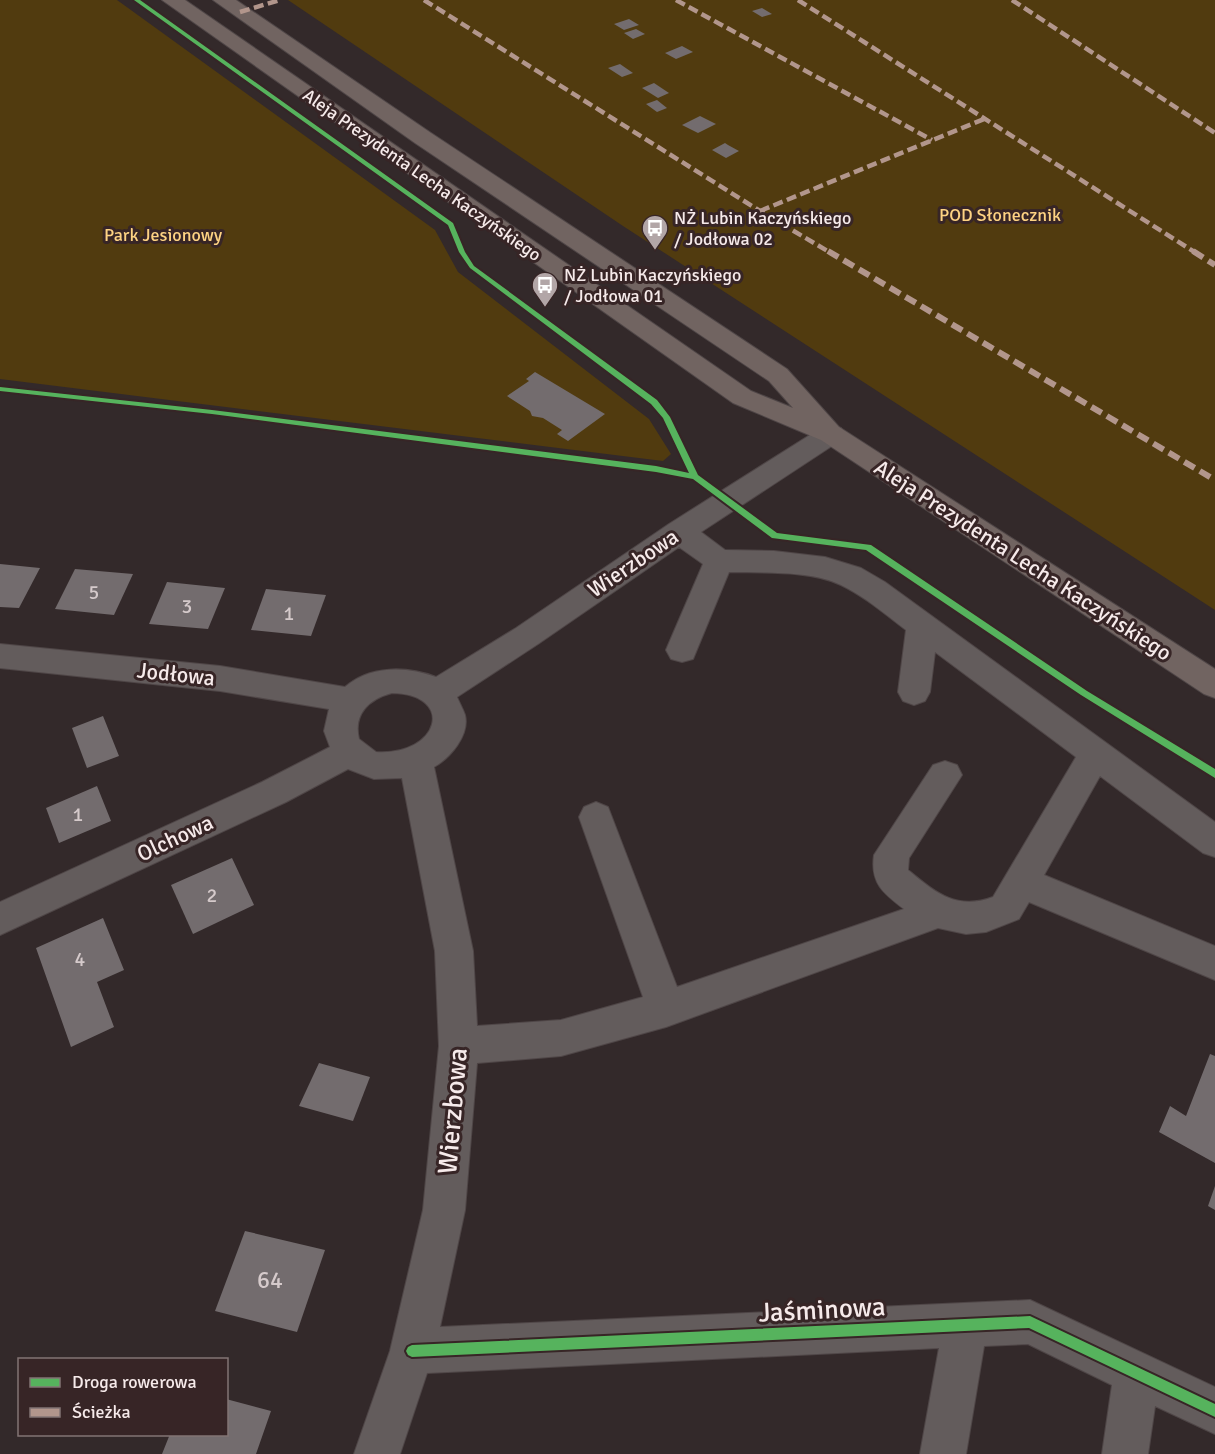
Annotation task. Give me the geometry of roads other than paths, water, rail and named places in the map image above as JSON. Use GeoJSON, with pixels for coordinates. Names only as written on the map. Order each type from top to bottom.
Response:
{"type":"FeatureCollection","features":[{"type":"Feature","properties":{"kind":"main road","name":"Aleja Prezydenta Lecha Kaczyńskiego"},"geometry":{"type":"LineString","coordinates":[[172,0],[742,397],[831,434],[1215,685]]}},
{"type":"Feature","properties":{"kind":"main road","name":"Aleja Prezydenta Lecha Kaczyńskiego"},"geometry":{"type":"LineString","coordinates":[[223,0],[423,138],[778,375],[831,434]]}},
{"type":"Feature","properties":{"kind":"street","name":"Wierzbowa"},"geometry":{"type":"LineString","coordinates":[[436,693],[527,636],[679,531],[831,434]]}},
{"type":"Feature","properties":{"kind":"street"},"geometry":{"type":"LineString","coordinates":[[679,531],[718,561],[774,562],[825,568],[850,576],[874,590],[1215,842]]}},
{"type":"Feature","properties":{"kind":"street"},"geometry":{"type":"LineString","coordinates":[[682,650],[718,561]]}},
{"type":"Feature","properties":{"kind":"street"},"geometry":{"type":"LineString","coordinates":[[914,692],[922,626]]}},
{"type":"Feature","properties":{"kind":"street","name":"Jodłowa"},"geometry":{"type":"LineString","coordinates":[[0,656],[249,681],[350,701]]}},
{"type":"Feature","properties":{"kind":"street"},"geometry":{"type":"LineString","coordinates":[[393,681],[417,683],[436,693],[446,706],[449,721],[444,737],[433,751],[416,762],[398,767],[379,767],[362,762],[349,753],[340,736],[340,718],[350,701],[369,687],[393,681]]}},
{"type":"Feature","properties":{"kind":"street","name":"Olchowa"},"geometry":{"type":"LineString","coordinates":[[0,919],[274,792],[349,753]]}},
{"type":"Feature","properties":{"kind":"street"},"geometry":{"type":"LineString","coordinates":[[945,775],[892,855],[891,870],[895,881],[933,911],[966,918],[986,916],[1006,909],[1095,754]]}},
{"type":"Feature","properties":{"kind":"street","name":"Wierzbowa"},"geometry":{"type":"LineString","coordinates":[[377,1454],[412,1351],[444,1210],[459,1046],[454,951],[416,762]]}},
{"type":"Feature","properties":{"kind":"street"},"geometry":{"type":"LineString","coordinates":[[596,817],[666,1010]]}},
{"type":"Feature","properties":{"kind":"street"},"geometry":{"type":"LineString","coordinates":[[1020,882],[1215,963]]}},
{"type":"Feature","properties":{"kind":"street"},"geometry":{"type":"LineString","coordinates":[[459,1046],[561,1038],[666,1010],[889,932],[921,919],[933,911]]}},
{"type":"Feature","properties":{"kind":"street","name":"Jaśminowa"},"geometry":{"type":"LineString","coordinates":[[412,1351],[1030,1322],[1215,1411]]}},
{"type":"Feature","properties":{"kind":"street"},"geometry":{"type":"LineString","coordinates":[[944,1454],[965,1326]]}},
{"type":"Feature","properties":{"kind":"street"},"geometry":{"type":"LineString","coordinates":[[1125,1454],[1136,1374]]}},
{"type":"Feature","properties":{"kind":"place","name":"NŻ Lubin Kaczyńskiego / Jodłowa 02"},"geometry":{"type":"Point","coordinates":[655,251]}},
{"type":"Feature","properties":{"kind":"place","name":"NŻ Lubin Kaczyńskiego / Jodłowa 01"},"geometry":{"type":"Point","coordinates":[545,308]}},
{"type":"Feature","properties":{"kind":"park label","name":"POD Słonecznik"},"geometry":{"type":"Point","coordinates":[1000,215]}},
{"type":"Feature","properties":{"kind":"park label","name":"Park Jesionowy"},"geometry":{"type":"Point","coordinates":[163,235]}}]}
